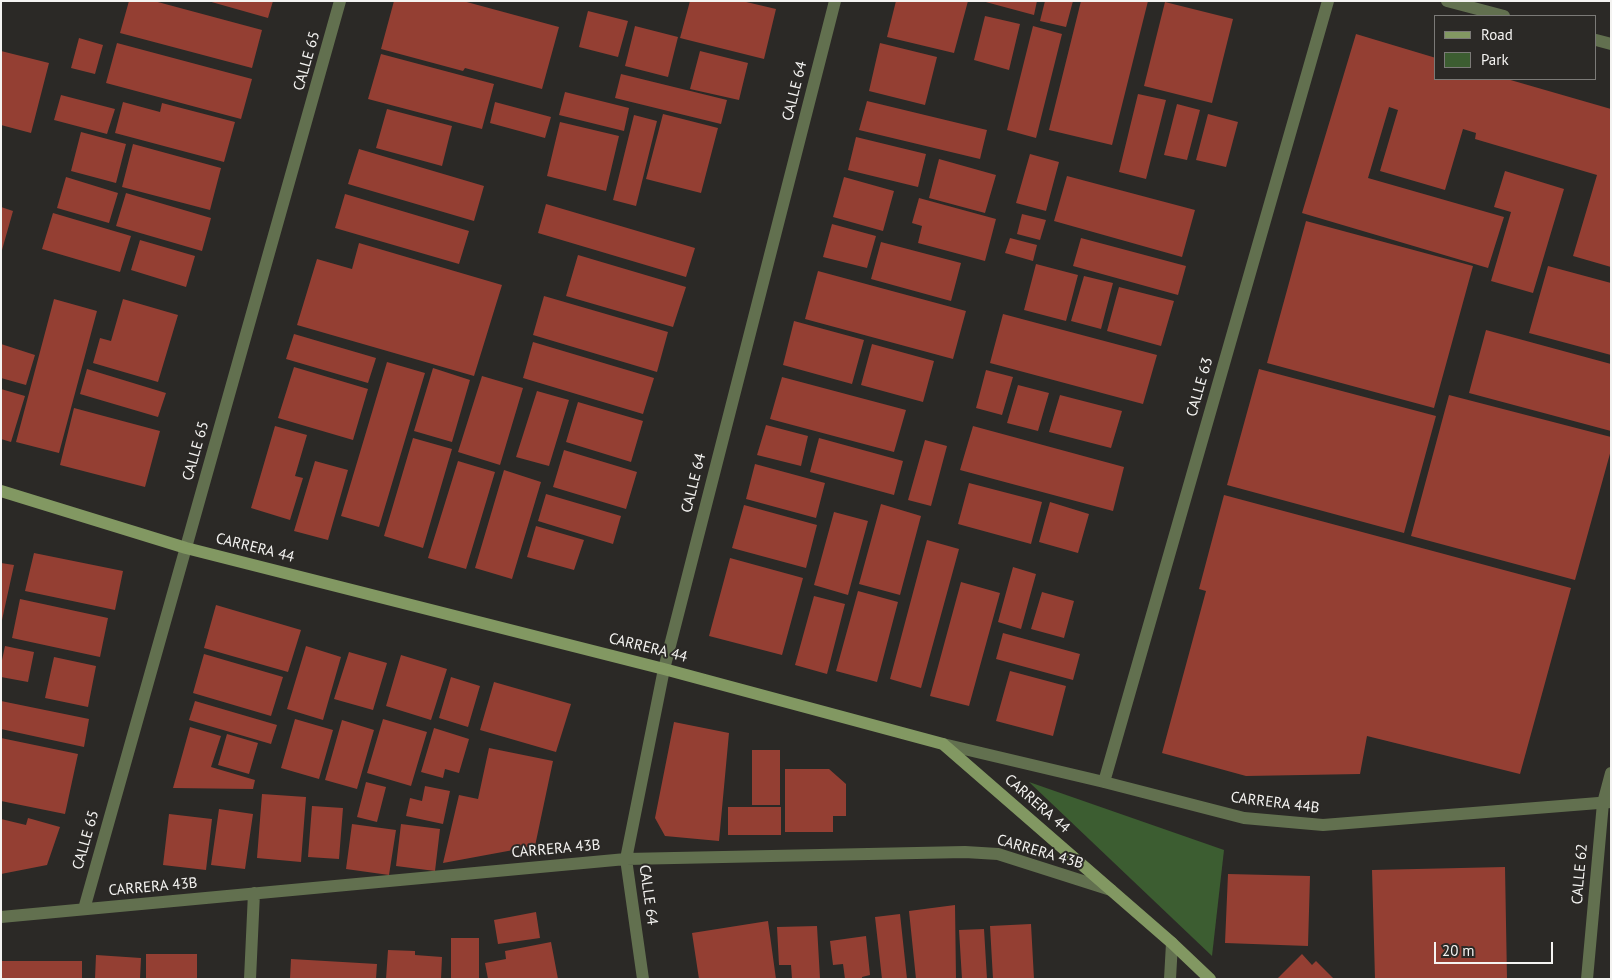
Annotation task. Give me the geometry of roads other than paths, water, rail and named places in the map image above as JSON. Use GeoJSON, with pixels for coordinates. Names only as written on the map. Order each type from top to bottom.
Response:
{"type":"FeatureCollection","features":[{"type":"Feature","properties":{"kind":"street","name":"CALLE 65"},"geometry":{"type":"LineString","coordinates":[[84,909],[340,1]]}},
{"type":"Feature","properties":{"kind":"street","name":"CALLE 64"},"geometry":{"type":"LineString","coordinates":[[644,979],[626,859],[664,668],[835,1]]}},
{"type":"Feature","properties":{"kind":"street","name":"CALLE 63"},"geometry":{"type":"LineString","coordinates":[[1104,782],[1328,1]]}},
{"type":"Feature","properties":{"kind":"street"},"geometry":{"type":"LineString","coordinates":[[1447,1],[1500,15]]}},
{"type":"Feature","properties":{"kind":"street"},"geometry":{"type":"LineString","coordinates":[[1597,40],[1611,44]]}},
{"type":"Feature","properties":{"kind":"street","name":"CARRERA 44"},"geometry":{"type":"LineString","coordinates":[[1,491],[186,548],[664,668],[943,744],[1172,943],[1210,979]]}},
{"type":"Feature","properties":{"kind":"street","name":"CARRERA 44B"},"geometry":{"type":"LineString","coordinates":[[943,744],[1104,782],[1244,818],[1323,826],[1607,803]]}},
{"type":"Feature","properties":{"kind":"street","name":"CALLE 62"},"geometry":{"type":"LineString","coordinates":[[1587,979],[1611,774]]}},
{"type":"Feature","properties":{"kind":"street","name":"CARRERA 43B"},"geometry":{"type":"LineString","coordinates":[[1,917],[626,859],[965,852],[998,854],[1111,890]]}},
{"type":"Feature","properties":{"kind":"street"},"geometry":{"type":"LineString","coordinates":[[250,979],[254,894]]}},
{"type":"Feature","properties":{"kind":"street"},"geometry":{"type":"LineString","coordinates":[[1170,979],[1172,943]]}}]}
